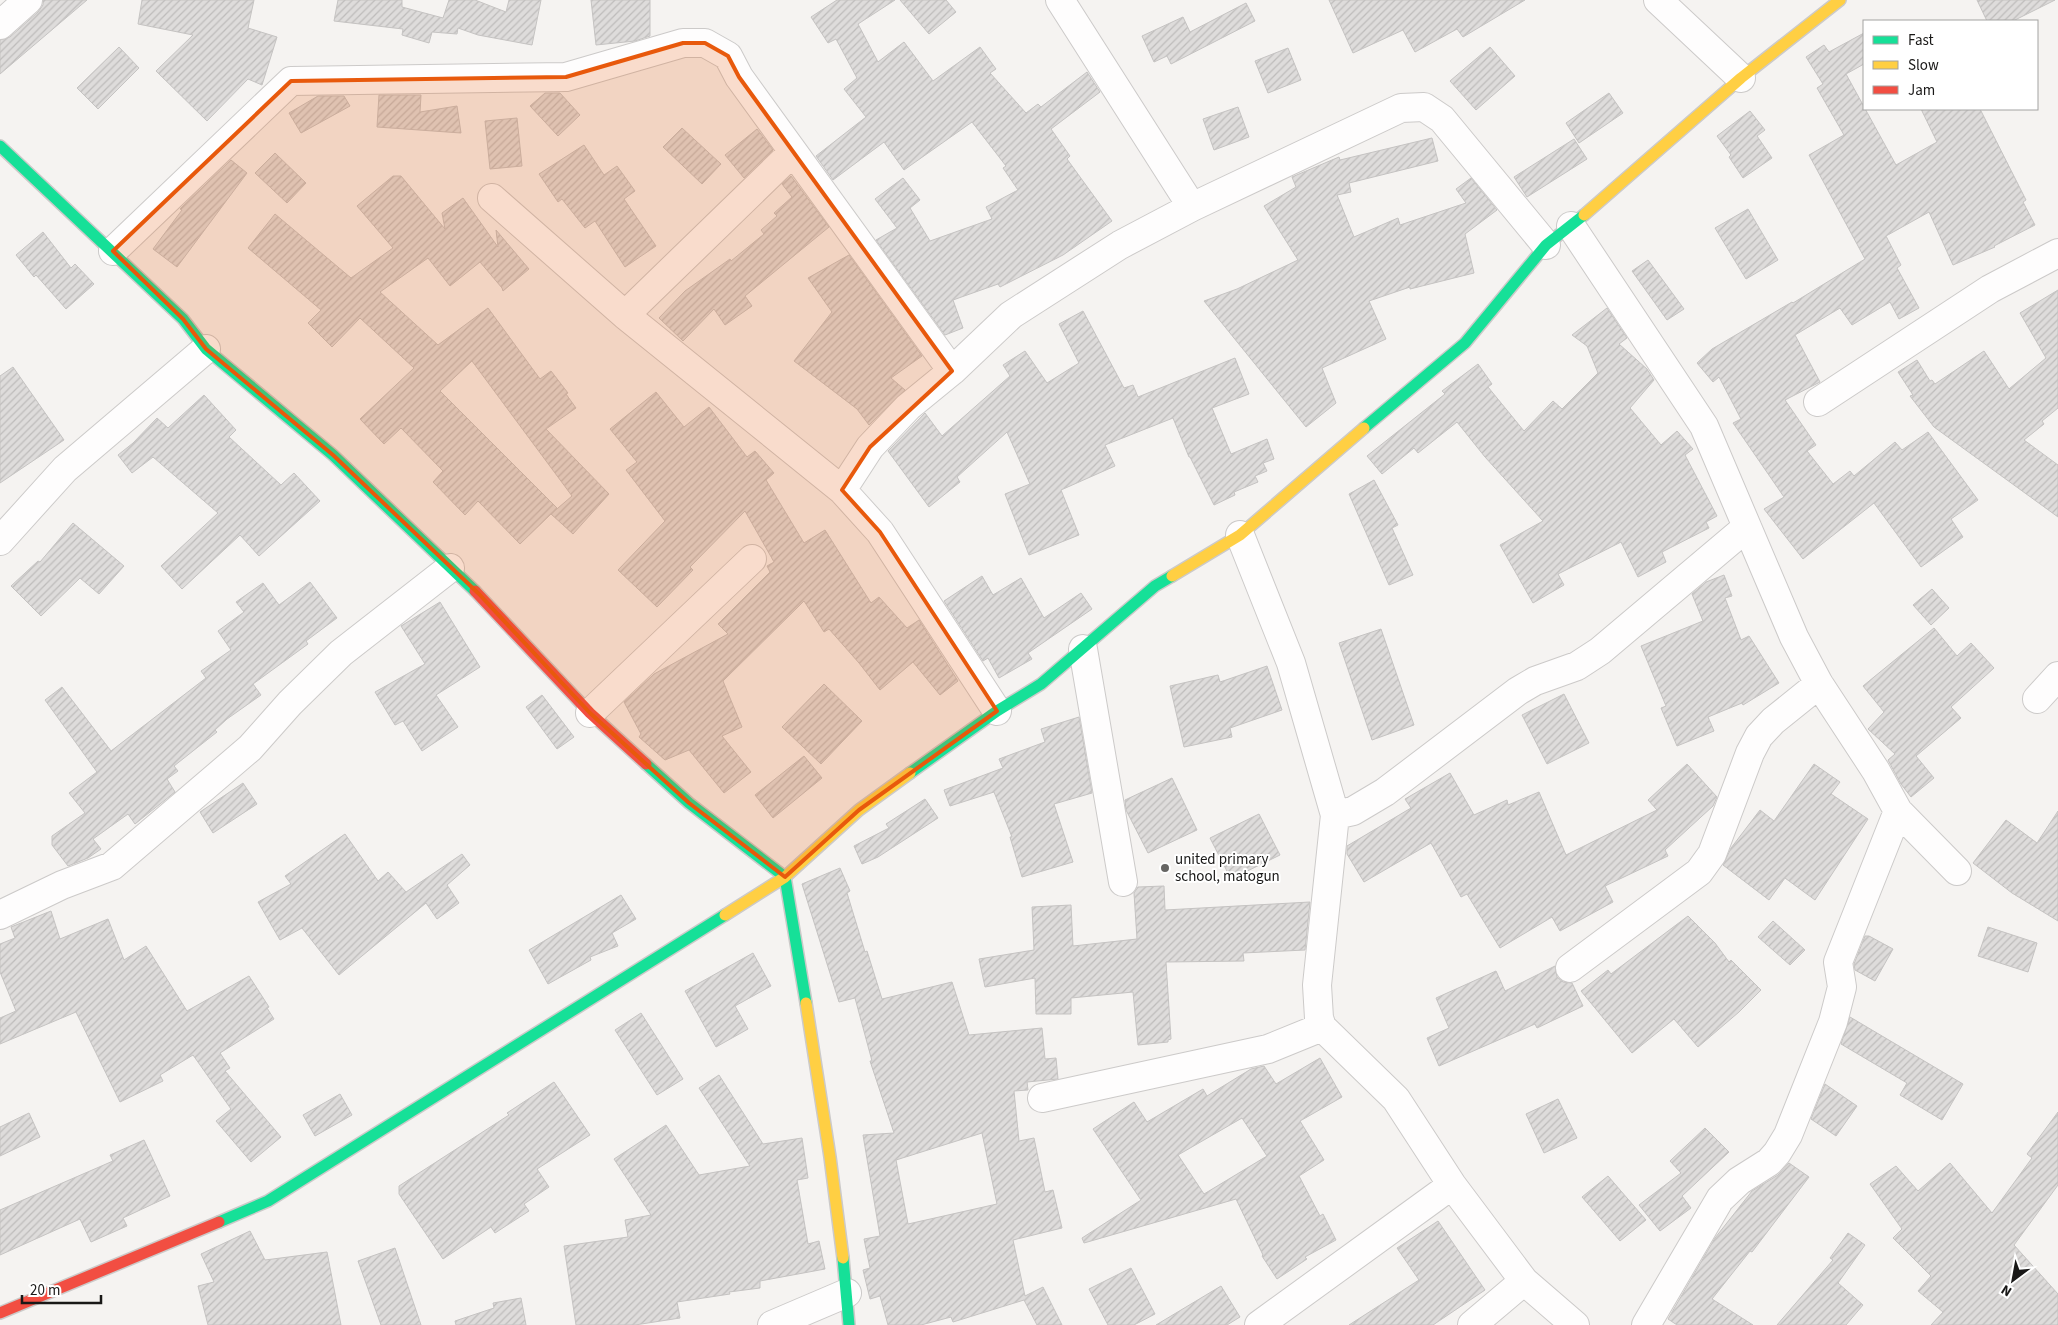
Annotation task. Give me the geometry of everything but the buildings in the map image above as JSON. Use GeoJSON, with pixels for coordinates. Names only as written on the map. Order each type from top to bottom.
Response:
{"type":"FeatureCollection","features":[{"type":"Feature","properties":{"kind":"street"},"geometry":{"type":"LineString","coordinates":[[0,25],[28,0]]}},
{"type":"Feature","properties":{"kind":"street"},"geometry":{"type":"LineString","coordinates":[[1060,0],[1192,207]]}},
{"type":"Feature","properties":{"kind":"street"},"geometry":{"type":"LineString","coordinates":[[1658,0],[1741,78]]}},
{"type":"Feature","properties":{"kind":"street"},"geometry":{"type":"LineString","coordinates":[[0,1313],[268,1201],[603,994],[785,877],[859,810],[997,711],[1041,684],[1155,586],[1240,535],[1351,438],[1465,343],[1546,245],[1572,226],[1741,78],[1840,0]]}},
{"type":"Feature","properties":{"kind":"street"},"geometry":{"type":"LineString","coordinates":[[113,251],[291,81],[566,77],[683,43],[704,43],[728,56],[739,77],[952,371]]}},
{"type":"Feature","properties":{"kind":"street"},"geometry":{"type":"LineString","coordinates":[[842,490],[870,447],[908,408],[952,371],[1011,315],[1120,245],[1192,207],[1401,108],[1424,107],[1442,120],[1546,245]]}},
{"type":"Feature","properties":{"kind":"street"},"geometry":{"type":"LineString","coordinates":[[0,146],[183,319],[206,349],[333,455],[479,594],[590,713],[689,803],[785,877],[829,1143],[847,1293],[849,1325]]}},
{"type":"Feature","properties":{"kind":"street"},"geometry":{"type":"LineString","coordinates":[[625,315],[793,152]]}},
{"type":"Feature","properties":{"kind":"street"},"geometry":{"type":"LineString","coordinates":[[492,198],[625,315],[842,490],[880,532],[997,711]]}},
{"type":"Feature","properties":{"kind":"street"},"geometry":{"type":"LineString","coordinates":[[1572,226],[1704,426],[1794,637],[1819,684],[1876,771],[1898,811],[1957,871]]}},
{"type":"Feature","properties":{"kind":"street"},"geometry":{"type":"LineString","coordinates":[[1818,402],[1990,289],[2058,253]]}},
{"type":"Feature","properties":{"kind":"street"},"geometry":{"type":"LineString","coordinates":[[1,537],[65,469],[206,349]]}},
{"type":"Feature","properties":{"kind":"street"},"geometry":{"type":"LineString","coordinates":[[1335,815],[1353,812],[1385,792],[1518,691],[1535,681],[1577,666],[1600,651],[1747,527]]}},
{"type":"Feature","properties":{"kind":"street"},"geometry":{"type":"LineString","coordinates":[[1240,535],[1291,663],[1335,815],[1317,984],[1319,1018],[1322,1027],[1396,1099],[1452,1185],[1524,1282],[1575,1325]]}},
{"type":"Feature","properties":{"kind":"street"},"geometry":{"type":"LineString","coordinates":[[590,713],[752,559]]}},
{"type":"Feature","properties":{"kind":"street"},"geometry":{"type":"LineString","coordinates":[[0,915],[62,885],[112,866],[250,748],[290,703],[341,653],[450,568]]}},
{"type":"Feature","properties":{"kind":"street"},"geometry":{"type":"LineString","coordinates":[[1083,649],[1123,882]]}},
{"type":"Feature","properties":{"kind":"street"},"geometry":{"type":"LineString","coordinates":[[2037,699],[2058,676]]}},
{"type":"Feature","properties":{"kind":"street"},"geometry":{"type":"LineString","coordinates":[[1570,968],[1699,872],[1712,854],[1750,753],[1759,736],[1773,721],[1819,684]]}},
{"type":"Feature","properties":{"kind":"street"},"geometry":{"type":"LineString","coordinates":[[1646,1325],[1720,1199],[1739,1181],[1769,1162],[1788,1135],[1833,1022],[1842,987],[1838,962],[1898,811]]}},
{"type":"Feature","properties":{"kind":"street"},"geometry":{"type":"LineString","coordinates":[[1042,1098],[1268,1049],[1322,1027]]}},
{"type":"Feature","properties":{"kind":"street"},"geometry":{"type":"LineString","coordinates":[[1259,1325],[1452,1185]]}},
{"type":"Feature","properties":{"kind":"street"},"geometry":{"type":"LineString","coordinates":[[1472,1325],[1524,1282]]}},
{"type":"Feature","properties":{"kind":"street"},"geometry":{"type":"LineString","coordinates":[[772,1325],[847,1293]]}},
{"type":"Feature","properties":{"kind":"highlighted area"},"geometry":{"type":"Polygon","coordinates":[[[683,43],[705,43],[728,56],[739,77],[952,371],[870,447],[842,490],[880,532],[997,711],[859,810],[785,877],[689,803],[590,713],[479,594],[333,455],[206,349],[183,319],[113,251],[291,81],[566,77],[683,43]]]}},
{"type":"Feature","properties":{"kind":"traffic: fast"},"geometry":{"type":"LineString","coordinates":[[0,146],[183,319],[206,349],[333,455],[475,591]]}},
{"type":"Feature","properties":{"kind":"traffic: fast"},"geometry":{"type":"LineString","coordinates":[[1364,428],[1465,343],[1546,245],[1584,215]]}},
{"type":"Feature","properties":{"kind":"traffic: fast"},"geometry":{"type":"LineString","coordinates":[[910,773],[997,711],[1041,684],[1155,586],[1172,576]]}},
{"type":"Feature","properties":{"kind":"traffic: fast"},"geometry":{"type":"LineString","coordinates":[[646,764],[689,803],[785,877],[806,1003]]}},
{"type":"Feature","properties":{"kind":"traffic: fast"},"geometry":{"type":"LineString","coordinates":[[219,1222],[268,1201],[725,915]]}},
{"type":"Feature","properties":{"kind":"traffic: fast"},"geometry":{"type":"LineString","coordinates":[[843,1258],[849,1325]]}},
{"type":"Feature","properties":{"kind":"traffic: slow"},"geometry":{"type":"LineString","coordinates":[[1584,215],[1741,78],[1840,0]]}},
{"type":"Feature","properties":{"kind":"traffic: slow"},"geometry":{"type":"LineString","coordinates":[[1172,576],[1240,535],[1364,428]]}},
{"type":"Feature","properties":{"kind":"traffic: slow"},"geometry":{"type":"LineString","coordinates":[[725,915],[785,877],[859,810],[910,773]]}},
{"type":"Feature","properties":{"kind":"traffic: slow"},"geometry":{"type":"LineString","coordinates":[[806,1003],[830,1157],[843,1258]]}},
{"type":"Feature","properties":{"kind":"traffic: jam"},"geometry":{"type":"LineString","coordinates":[[475,591],[590,713],[646,764]]}},
{"type":"Feature","properties":{"kind":"traffic: jam"},"geometry":{"type":"LineString","coordinates":[[0,1313],[219,1222]]}},
{"type":"Feature","properties":{"kind":"place","name":"united primary school, matogun"},"geometry":{"type":"Point","coordinates":[1165,868]}}]}
